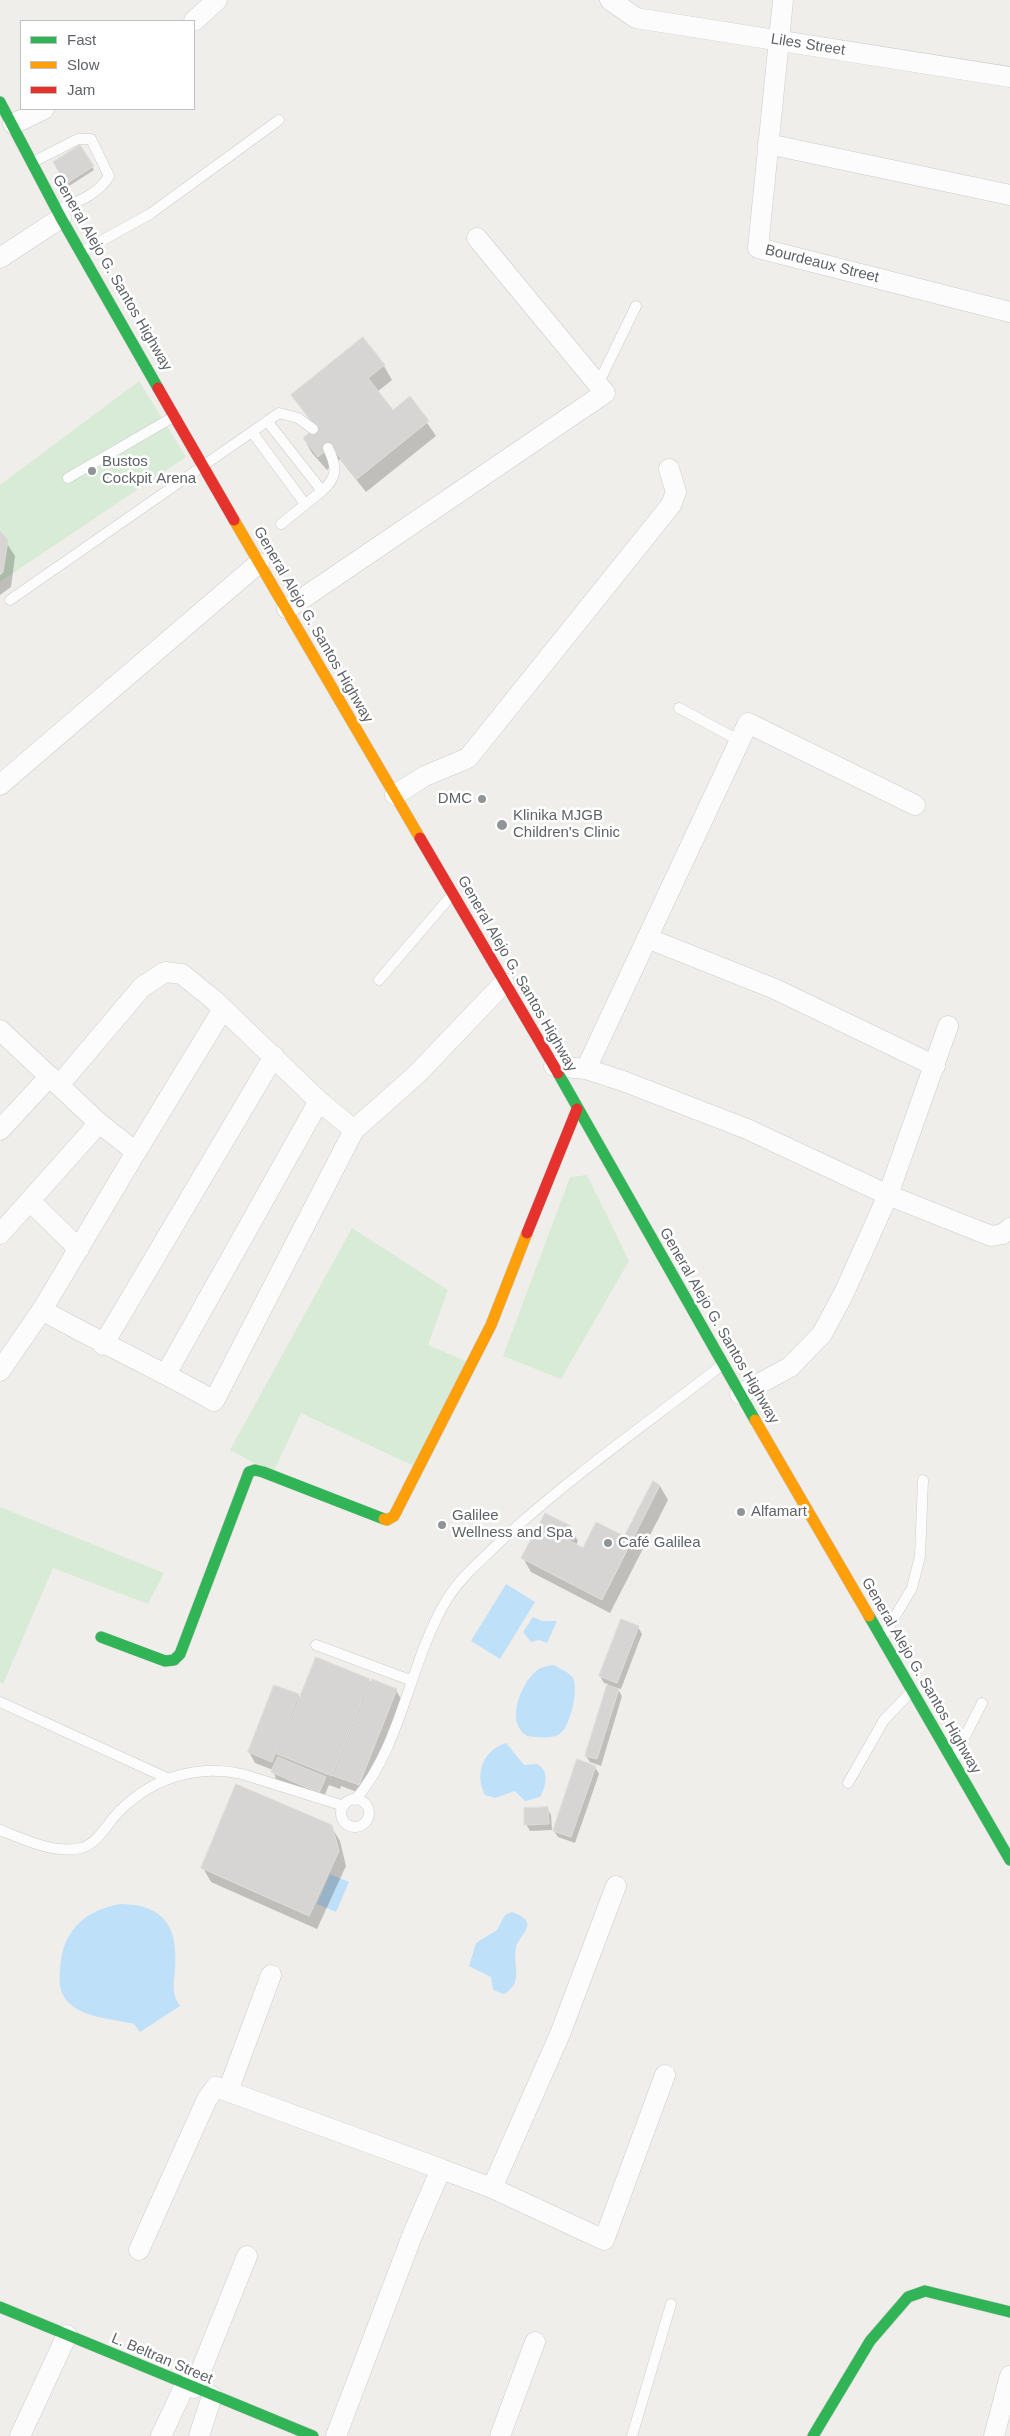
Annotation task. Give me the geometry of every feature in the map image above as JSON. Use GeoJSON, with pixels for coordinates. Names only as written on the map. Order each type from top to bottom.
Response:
{"type":"FeatureCollection","features":[{"type":"Feature","properties":{"kind":"main road","name":"General Alejo G. Santos Highway"},"geometry":{"type":"LineString","coordinates":[[0,102],[80,252],[176,415],[259,563],[394,795],[554,1066],[577,1110],[740,1394],[1010,1860]]}},
{"type":"Feature","properties":{"kind":"main road"},"geometry":{"type":"LineString","coordinates":[[101,1637],[165,1660],[174,1660],[180,1654],[249,1472],[255,1470],[263,1472],[387,1520],[394,1516],[491,1325],[577,1110]]}},
{"type":"Feature","properties":{"kind":"main road"},"geometry":{"type":"LineString","coordinates":[[813,2436],[870,2341],[908,2297],[925,2291],[1010,2312]]}},
{"type":"Feature","properties":{"kind":"main road","name":"L. Beltran Street"},"geometry":{"type":"LineString","coordinates":[[0,2307],[302,2434]]}},
{"type":"Feature","properties":{"kind":"street"},"geometry":{"type":"LineString","coordinates":[[195,20],[217,0]]}},
{"type":"Feature","properties":{"kind":"street","name":"Liles Street"},"geometry":{"type":"LineString","coordinates":[[610,0],[636,18],[1010,77]]}},
{"type":"Feature","properties":{"kind":"street","name":"Bourdeaux Street"},"geometry":{"type":"LineString","coordinates":[[783,0],[758,248],[1010,312]]}},
{"type":"Feature","properties":{"kind":"street"},"geometry":{"type":"LineString","coordinates":[[13,124],[42,110]]}},
{"type":"Feature","properties":{"kind":"street"},"geometry":{"type":"LineString","coordinates":[[768,144],[1010,195]]}},
{"type":"Feature","properties":{"kind":"street"},"geometry":{"type":"LineString","coordinates":[[0,258],[59,214]]}},
{"type":"Feature","properties":{"kind":"street"},"geometry":{"type":"LineString","coordinates":[[287,609],[605,393],[477,238]]}},
{"type":"Feature","properties":{"kind":"street"},"geometry":{"type":"LineString","coordinates":[[394,795],[425,776],[468,758],[671,505],[676,492],[669,469]]}},
{"type":"Feature","properties":{"kind":"street"},"geometry":{"type":"LineString","coordinates":[[0,785],[259,563]]}},
{"type":"Feature","properties":{"kind":"street"},"geometry":{"type":"LineString","coordinates":[[586,1068],[748,722],[914,805]]}},
{"type":"Feature","properties":{"kind":"street"},"geometry":{"type":"LineString","coordinates":[[647,938],[775,989],[935,1066]]}},
{"type":"Feature","properties":{"kind":"street"},"geometry":{"type":"LineString","coordinates":[[0,1130],[55,1080],[142,987],[165,972],[182,974],[274,1056],[319,1101],[354,1130]]}},
{"type":"Feature","properties":{"kind":"street"},"geometry":{"type":"LineString","coordinates":[[42,1310],[103,1345],[166,1374],[214,1401],[354,1130],[418,1074],[504,983]]}},
{"type":"Feature","properties":{"kind":"street"},"geometry":{"type":"LineString","coordinates":[[0,1371],[42,1310],[223,1009]]}},
{"type":"Feature","properties":{"kind":"street"},"geometry":{"type":"LineString","coordinates":[[740,1394],[790,1367],[822,1334],[844,1293],[888,1196],[948,1026]]}},
{"type":"Feature","properties":{"kind":"street"},"geometry":{"type":"LineString","coordinates":[[0,1030],[99,1123],[136,1152]]}},
{"type":"Feature","properties":{"kind":"street"},"geometry":{"type":"LineString","coordinates":[[103,1345],[274,1056]]}},
{"type":"Feature","properties":{"kind":"street"},"geometry":{"type":"LineString","coordinates":[[554,1066],[586,1068],[748,1129],[888,1196],[991,1236],[1003,1234],[1010,1228]]}},
{"type":"Feature","properties":{"kind":"street"},"geometry":{"type":"LineString","coordinates":[[166,1374],[319,1101]]}},
{"type":"Feature","properties":{"kind":"street"},"geometry":{"type":"LineString","coordinates":[[0,1234],[99,1123]]}},
{"type":"Feature","properties":{"kind":"street"},"geometry":{"type":"LineString","coordinates":[[30,1201],[79,1249]]}},
{"type":"Feature","properties":{"kind":"street"},"geometry":{"type":"LineString","coordinates":[[492,2188],[560,2034],[616,1886]]}},
{"type":"Feature","properties":{"kind":"street"},"geometry":{"type":"LineString","coordinates":[[228,2091],[271,1976]]}},
{"type":"Feature","properties":{"kind":"street"},"geometry":{"type":"LineString","coordinates":[[139,2250],[210,2094],[216,2087],[492,2188],[604,2240],[665,2075]]}},
{"type":"Feature","properties":{"kind":"street"},"geometry":{"type":"LineString","coordinates":[[336,2436],[412,2236],[441,2169]]}},
{"type":"Feature","properties":{"kind":"street"},"geometry":{"type":"LineString","coordinates":[[161,2436],[197,2390],[247,2256]]}},
{"type":"Feature","properties":{"kind":"street"},"geometry":{"type":"LineString","coordinates":[[20,2436],[67,2335]]}},
{"type":"Feature","properties":{"kind":"street"},"geometry":{"type":"LineString","coordinates":[[500,2436],[535,2342]]}},
{"type":"Feature","properties":{"kind":"street"},"geometry":{"type":"LineString","coordinates":[[994,2436],[1010,2376]]}},
{"type":"Feature","properties":{"kind":"street"},"geometry":{"type":"LineString","coordinates":[[197,2390],[199,2436]]}},
{"type":"Feature","properties":{"kind":"lane"},"geometry":{"type":"LineString","coordinates":[[80,252],[150,214],[279,120]]}},
{"type":"Feature","properties":{"kind":"lane"},"geometry":{"type":"LineString","coordinates":[[32,163],[78,139],[91,139],[109,176],[104,186],[59,214]]}},
{"type":"Feature","properties":{"kind":"lane"},"geometry":{"type":"LineString","coordinates":[[598,384],[636,306]]}},
{"type":"Feature","properties":{"kind":"lane"},"geometry":{"type":"LineString","coordinates":[[10,600],[279,413],[298,418],[313,429]]}},
{"type":"Feature","properties":{"kind":"lane"},"geometry":{"type":"LineString","coordinates":[[68,478],[176,415]]}},
{"type":"Feature","properties":{"kind":"lane"},"geometry":{"type":"LineString","coordinates":[[267,422],[322,491]]}},
{"type":"Feature","properties":{"kind":"lane"},"geometry":{"type":"LineString","coordinates":[[252,432],[305,504]]}},
{"type":"Feature","properties":{"kind":"lane"},"geometry":{"type":"LineString","coordinates":[[280,524],[332,483],[336,470],[328,448]]}},
{"type":"Feature","properties":{"kind":"lane"},"geometry":{"type":"LineString","coordinates":[[679,708],[740,741]]}},
{"type":"Feature","properties":{"kind":"lane"},"geometry":{"type":"LineString","coordinates":[[379,980],[452,894]]}},
{"type":"Feature","properties":{"kind":"lane"},"geometry":{"type":"LineString","coordinates":[[355,1800],[374,1775],[385,1754],[410,1680],[430,1631],[447,1599],[471,1569],[534,1510],[723,1364]]}},
{"type":"Feature","properties":{"kind":"lane"},"geometry":{"type":"LineString","coordinates":[[883,1638],[912,1588],[920,1556],[923,1480]]}},
{"type":"Feature","properties":{"kind":"lane"},"geometry":{"type":"LineString","coordinates":[[316,1645],[410,1680]]}},
{"type":"Feature","properties":{"kind":"lane"},"geometry":{"type":"LineString","coordinates":[[848,1783],[884,1720],[912,1691]]}},
{"type":"Feature","properties":{"kind":"lane"},"geometry":{"type":"LineString","coordinates":[[0,1702],[167,1778]]}},
{"type":"Feature","properties":{"kind":"lane"},"geometry":{"type":"LineString","coordinates":[[953,1761],[982,1703]]}},
{"type":"Feature","properties":{"kind":"lane"},"geometry":{"type":"LineString","coordinates":[[0,1830],[37,1845],[66,1850],[83,1848],[93,1841],[120,1810],[145,1790],[167,1778],[196,1771],[227,1770],[344,1806]]}},
{"type":"Feature","properties":{"kind":"lane"},"geometry":{"type":"LineString","coordinates":[[348,1801],[362,1801],[369,1812],[368,1818],[359,1827],[347,1825],[341,1811],[344,1806],[348,1801]]}},
{"type":"Feature","properties":{"kind":"lane"},"geometry":{"type":"LineString","coordinates":[[632,2436],[671,2304]]}},
{"type":"Feature","properties":{"kind":"green space","name":"Bustos Cockpit Arena"},"geometry":{"type":"Polygon","coordinates":[[[139,381],[186,457],[0,582],[0,485],[139,381]]]}},
{"type":"Feature","properties":{"kind":"green space"},"geometry":{"type":"Polygon","coordinates":[[[587,1175],[629,1261],[561,1379],[503,1356],[570,1177],[587,1175]]]}},
{"type":"Feature","properties":{"kind":"green space"},"geometry":{"type":"Polygon","coordinates":[[[352,1228],[448,1290],[428,1345],[475,1365],[420,1469],[301,1413],[273,1473],[230,1450],[352,1228]]]}},
{"type":"Feature","properties":{"kind":"green space"},"geometry":{"type":"Polygon","coordinates":[[[0,1507],[164,1573],[148,1604],[53,1568],[3,1684],[0,1682],[0,1507]]]}},
{"type":"Feature","properties":{"kind":"water"},"geometry":{"type":"Polygon","coordinates":[[[506,1584],[535,1602],[500,1659],[471,1641],[506,1584]]]}},
{"type":"Feature","properties":{"kind":"water"},"geometry":{"type":"Polygon","coordinates":[[[533,1617],[542,1621],[557,1621],[547,1643],[539,1640],[531,1642],[523,1632],[533,1617]]]}},
{"type":"Feature","properties":{"kind":"water"},"geometry":{"type":"Polygon","coordinates":[[[554,1665],[567,1672],[575,1683],[570,1718],[562,1732],[558,1735],[547,1737],[527,1736],[520,1730],[517,1722],[516,1713],[520,1694],[536,1671],[554,1665]]]}},
{"type":"Feature","properties":{"kind":"water"},"geometry":{"type":"Polygon","coordinates":[[[506,1743],[524,1765],[537,1764],[544,1771],[546,1779],[540,1797],[525,1801],[515,1791],[495,1798],[485,1795],[480,1779],[483,1764],[491,1751],[506,1743]]]}},
{"type":"Feature","properties":{"kind":"water"},"geometry":{"type":"Polygon","coordinates":[[[330,1874],[349,1882],[336,1912],[317,1904],[330,1874]]]}},
{"type":"Feature","properties":{"kind":"water"},"geometry":{"type":"Polygon","coordinates":[[[121,1904],[136,1905],[158,1914],[166,1921],[174,1941],[174,1988],[175,1997],[180,2006],[140,2032],[134,2024],[91,2015],[75,2008],[61,1992],[61,1957],[70,1935],[85,1918],[108,1907],[121,1904]]]}},
{"type":"Feature","properties":{"kind":"water"},"geometry":{"type":"Polygon","coordinates":[[[512,1912],[526,1920],[527,1925],[516,1948],[516,1979],[510,1989],[504,1994],[493,1990],[491,1977],[469,1966],[476,1943],[497,1930],[505,1915],[512,1912]]]}},
{"type":"Feature","properties":{"kind":"building"},"geometry":{"type":"Polygon","coordinates":[[[80,145],[94,166],[66,184],[53,162],[80,145]]]}},
{"type":"Feature","properties":{"kind":"building"},"geometry":{"type":"Polygon","coordinates":[[[363,337],[385,365],[368,378],[393,410],[410,396],[429,421],[357,479],[331,446],[318,457],[303,438],[316,427],[291,395],[363,337]]]}},
{"type":"Feature","properties":{"kind":"building"},"geometry":{"type":"Polygon","coordinates":[[[0,531],[8,540],[3,572],[0,575],[0,531]]]}},
{"type":"Feature","properties":{"kind":"building","name":"Café Galilea"},"geometry":{"type":"Polygon","coordinates":[[[653,1481],[660,1485],[602,1600],[521,1558],[545,1513],[571,1526],[565,1538],[583,1548],[596,1522],[624,1536],[653,1481]]]}},
{"type":"Feature","properties":{"kind":"building"},"geometry":{"type":"Polygon","coordinates":[[[621,1619],[639,1626],[617,1683],[599,1676],[621,1619]]]}},
{"type":"Feature","properties":{"kind":"building"},"geometry":{"type":"Polygon","coordinates":[[[316,1657],[370,1679],[332,1776],[277,1754],[316,1657]]]}},
{"type":"Feature","properties":{"kind":"building"},"geometry":{"type":"Polygon","coordinates":[[[372,1679],[397,1689],[359,1785],[334,1776],[372,1679]]]}},
{"type":"Feature","properties":{"kind":"building"},"geometry":{"type":"Polygon","coordinates":[[[274,1685],[299,1694],[272,1762],[248,1752],[274,1685]]]}},
{"type":"Feature","properties":{"kind":"building"},"geometry":{"type":"Polygon","coordinates":[[[607,1685],[619,1689],[597,1759],[585,1756],[607,1685]]]}},
{"type":"Feature","properties":{"kind":"building"},"geometry":{"type":"Polygon","coordinates":[[[278,1757],[326,1777],[319,1793],[271,1772],[278,1757]]]}},
{"type":"Feature","properties":{"kind":"building"},"geometry":{"type":"Polygon","coordinates":[[[577,1759],[596,1766],[571,1837],[553,1831],[577,1759]]]}},
{"type":"Feature","properties":{"kind":"building"},"geometry":{"type":"Polygon","coordinates":[[[236,1784],[332,1825],[339,1851],[309,1916],[201,1868],[236,1784]]]}},
{"type":"Feature","properties":{"kind":"building"},"geometry":{"type":"Polygon","coordinates":[[[548,1807],[549,1824],[524,1825],[524,1808],[548,1807]]]}},
{"type":"Feature","properties":{"kind":"traffic: fast"},"geometry":{"type":"LineString","coordinates":[[0,102],[61,218],[158,388]]}},
{"type":"Feature","properties":{"kind":"traffic: fast"},"geometry":{"type":"LineString","coordinates":[[558,1073],[755,1420]]}},
{"type":"Feature","properties":{"kind":"traffic: fast"},"geometry":{"type":"LineString","coordinates":[[101,1637],[165,1661],[174,1660],[180,1654],[249,1472],[255,1470],[263,1472],[384,1519]]}},
{"type":"Feature","properties":{"kind":"traffic: fast"},"geometry":{"type":"LineString","coordinates":[[869,1616],[1010,1860]]}},
{"type":"Feature","properties":{"kind":"traffic: fast"},"geometry":{"type":"LineString","coordinates":[[813,2436],[870,2341],[908,2297],[925,2291],[1010,2312]]}},
{"type":"Feature","properties":{"kind":"traffic: fast"},"geometry":{"type":"LineString","coordinates":[[0,2307],[313,2436]]}},
{"type":"Feature","properties":{"kind":"traffic: slow"},"geometry":{"type":"LineString","coordinates":[[234,520],[420,838]]}},
{"type":"Feature","properties":{"kind":"traffic: slow"},"geometry":{"type":"LineString","coordinates":[[384,1519],[387,1520],[394,1516],[491,1325],[527,1233]]}},
{"type":"Feature","properties":{"kind":"traffic: slow"},"geometry":{"type":"LineString","coordinates":[[755,1420],[869,1616]]}},
{"type":"Feature","properties":{"kind":"traffic: jam"},"geometry":{"type":"LineString","coordinates":[[158,388],[234,520]]}},
{"type":"Feature","properties":{"kind":"traffic: jam"},"geometry":{"type":"LineString","coordinates":[[420,838],[558,1073]]}},
{"type":"Feature","properties":{"kind":"traffic: jam"},"geometry":{"type":"LineString","coordinates":[[527,1233],[577,1109]]}},
{"type":"Feature","properties":{"kind":"place","name":"Bustos Cockpit Arena"},"geometry":{"type":"Point","coordinates":[92,471]}},
{"type":"Feature","properties":{"kind":"place","name":"DMC"},"geometry":{"type":"Point","coordinates":[482,799]}},
{"type":"Feature","properties":{"kind":"place","name":"Klinika MJGB Children's Clinic"},"geometry":{"type":"Point","coordinates":[502,825]}},
{"type":"Feature","properties":{"kind":"place","name":"Alfamart"},"geometry":{"type":"Point","coordinates":[741,1512]}},
{"type":"Feature","properties":{"kind":"place","name":"Galilee Wellness and Spa"},"geometry":{"type":"Point","coordinates":[442,1525]}},
{"type":"Feature","properties":{"kind":"place","name":"Café Galilea"},"geometry":{"type":"Point","coordinates":[608,1543]}}]}
